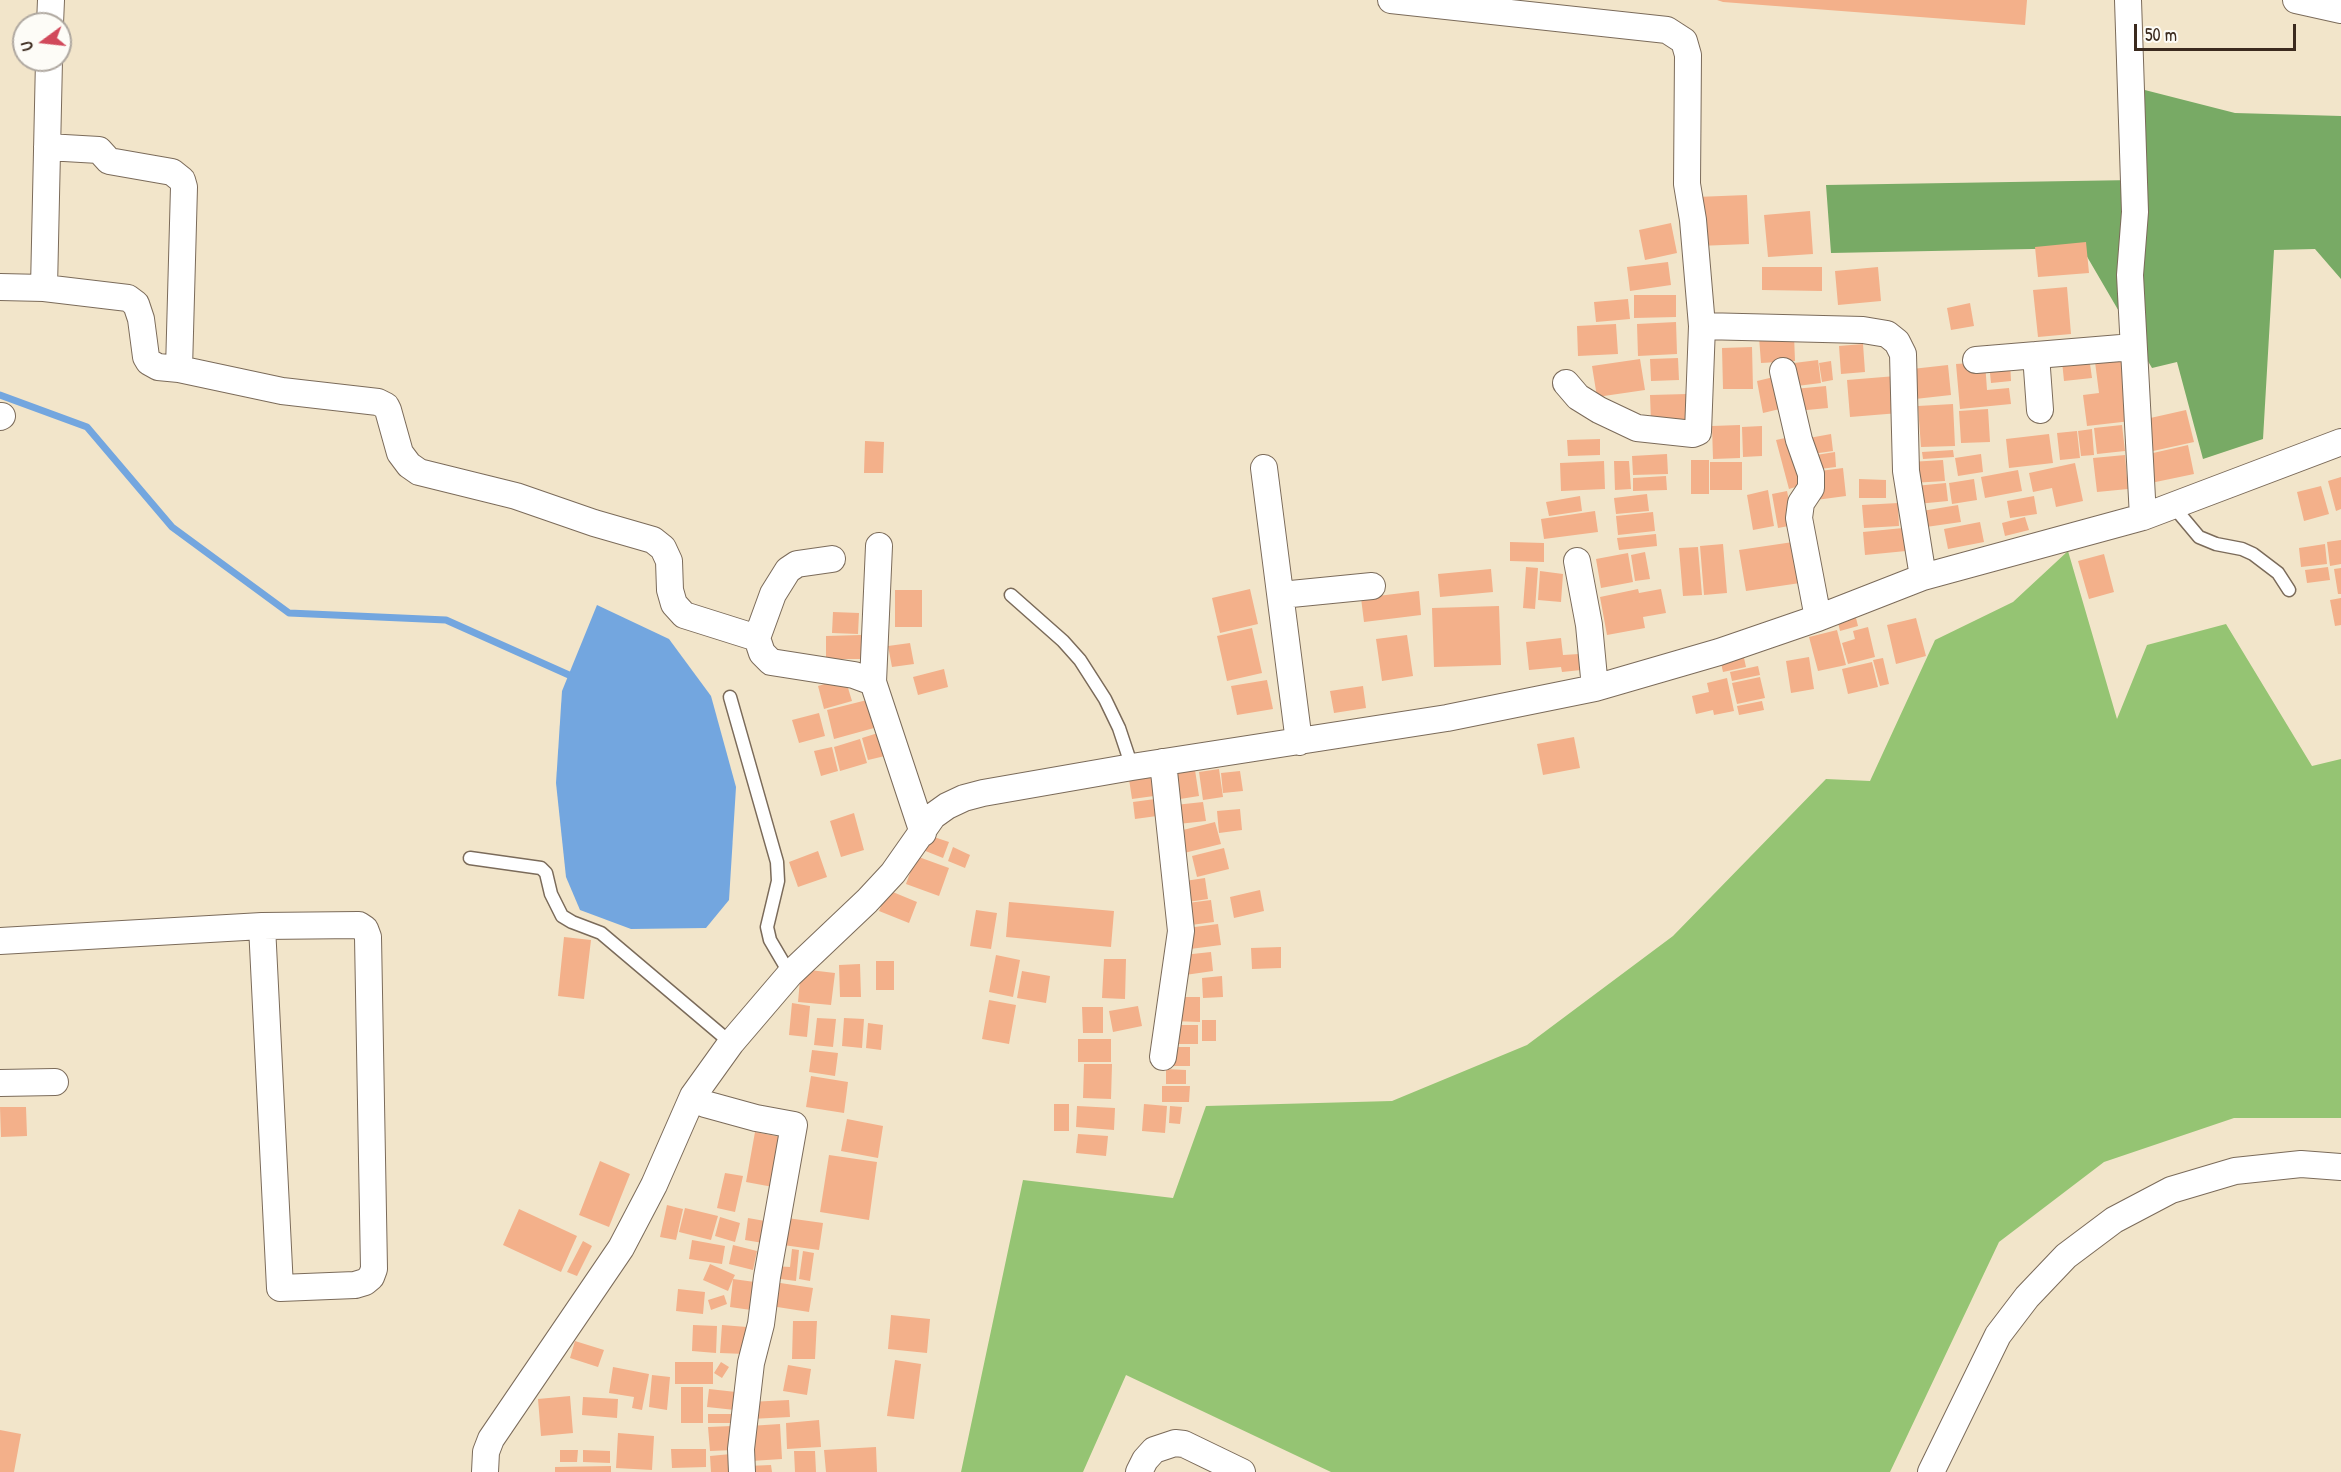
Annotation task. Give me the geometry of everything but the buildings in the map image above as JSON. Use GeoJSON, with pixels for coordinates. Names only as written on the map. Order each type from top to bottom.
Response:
{"type":"FeatureCollection","features":[{"type":"Feature","properties":{"kind":"street"},"geometry":{"type":"LineString","coordinates":[[1390,0],[1667,30],[1684,41],[1688,55],[1687,184],[1702,326],[1699,429],[1696,434],[1637,428],[1578,397],[1566,383]]}},
{"type":"Feature","properties":{"kind":"street"},"geometry":{"type":"LineString","coordinates":[[2128,0],[2135,212],[2130,275],[2143,517]]}},
{"type":"Feature","properties":{"kind":"street"},"geometry":{"type":"LineString","coordinates":[[2296,0],[2341,10]]}},
{"type":"Feature","properties":{"kind":"street"},"geometry":{"type":"LineString","coordinates":[[44,288],[49,72]]}},
{"type":"Feature","properties":{"kind":"street"},"geometry":{"type":"LineString","coordinates":[[47,147],[99,150],[112,161],[172,172],[182,180],[184,187],[179,369]]}},
{"type":"Feature","properties":{"kind":"street"},"geometry":{"type":"LineString","coordinates":[[0,287],[44,288],[128,298],[138,309],[144,352],[149,362],[158,367],[179,369],[282,391],[378,402],[386,406],[388,410],[400,453],[409,465],[419,472],[516,496],[594,523],[653,540],[663,548],[669,561],[670,590],[674,604],[684,615],[757,638]]}},
{"type":"Feature","properties":{"kind":"street"},"geometry":{"type":"LineString","coordinates":[[1702,326],[1863,330],[1887,334],[1897,342],[1903,354],[1906,471],[1923,577]]}},
{"type":"Feature","properties":{"kind":"street"},"geometry":{"type":"LineString","coordinates":[[1976,360],[2133,348]]}},
{"type":"Feature","properties":{"kind":"street"},"geometry":{"type":"LineString","coordinates":[[2036,355],[2040,410]]}},
{"type":"Feature","properties":{"kind":"street"},"geometry":{"type":"LineString","coordinates":[[1783,371],[1799,440],[1811,474],[1811,488],[1801,503],[1799,518],[1818,618]]}},
{"type":"Feature","properties":{"kind":"street"},"geometry":{"type":"LineString","coordinates":[[485,1472],[486,1452],[491,1438],[621,1248],[654,1185],[693,1096],[731,1043],[790,975],[867,901],[893,873],[933,816],[947,806],[964,798],[1132,767],[1447,718],[1595,688],[1689,662],[1818,618],[1923,577],[2143,517],[2341,442]]}},
{"type":"Feature","properties":{"kind":"street"},"geometry":{"type":"LineString","coordinates":[[1264,468],[1299,742]]}},
{"type":"Feature","properties":{"kind":"street"},"geometry":{"type":"LineString","coordinates":[[879,546],[873,682],[923,833]]}},
{"type":"Feature","properties":{"kind":"street"},"geometry":{"type":"LineString","coordinates":[[832,559],[797,564],[788,570],[773,594],[757,638],[758,647],[766,659],[771,662],[855,675],[873,682]]}},
{"type":"Feature","properties":{"kind":"street"},"geometry":{"type":"LineString","coordinates":[[1577,561],[1589,625],[1595,688]]}},
{"type":"Feature","properties":{"kind":"street"},"geometry":{"type":"LineString","coordinates":[[1281,595],[1372,586]]}},
{"type":"Feature","properties":{"kind":"street"},"geometry":{"type":"LineString","coordinates":[[1163,762],[1180,931],[1163,1057]]}},
{"type":"Feature","properties":{"kind":"street"},"geometry":{"type":"LineString","coordinates":[[0,941],[262,926],[359,925],[365,928],[368,937],[374,1269],[371,1277],[355,1285],[280,1288],[262,926]]}},
{"type":"Feature","properties":{"kind":"street"},"geometry":{"type":"LineString","coordinates":[[0,1083],[55,1082]]}},
{"type":"Feature","properties":{"kind":"street"},"geometry":{"type":"LineString","coordinates":[[693,1096],[705,1104],[756,1118],[794,1125],[760,1324],[751,1363],[741,1449],[742,1472]]}},
{"type":"Feature","properties":{"kind":"street"},"geometry":{"type":"LineString","coordinates":[[1931,1472],[1998,1335],[2027,1297],[2066,1256],[2114,1220],[2171,1190],[2235,1171],[2301,1164],[2341,1167]]}},
{"type":"Feature","properties":{"kind":"street"},"geometry":{"type":"LineString","coordinates":[[1139,1472],[1145,1460],[1154,1450],[1175,1443],[1184,1444],[1242,1472]]}},
{"type":"Feature","properties":{"kind":"lane"},"geometry":{"type":"LineString","coordinates":[[2173,506],[2199,537],[2216,544],[2242,549],[2266,562],[2278,573],[2289,590]]}},
{"type":"Feature","properties":{"kind":"lane"},"geometry":{"type":"LineString","coordinates":[[1011,595],[1063,641],[1080,660],[1105,699],[1119,728],[1132,767]]}},
{"type":"Feature","properties":{"kind":"lane"},"geometry":{"type":"LineString","coordinates":[[730,698],[777,862],[778,881],[767,927],[770,940],[790,975]]}},
{"type":"Feature","properties":{"kind":"lane"},"geometry":{"type":"LineString","coordinates":[[470,858],[541,868],[546,873],[551,894],[562,916],[601,933],[731,1043]]}},
{"type":"Feature","properties":{"kind":"green space"},"geometry":{"type":"Polygon","coordinates":[[[2133,87],[2235,113],[2341,116],[2341,279],[2315,249],[2274,250],[2263,439],[2203,459],[2177,362],[2152,368],[2082,248],[1831,253],[1826,185],[2134,180],[2133,87]]]}},
{"type":"Feature","properties":{"kind":"green space"},"geometry":{"type":"Polygon","coordinates":[[[2068,551],[2117,719],[2147,645],[2226,624],[2312,766],[2341,759],[2341,1118],[2234,1118],[2104,1162],[1999,1242],[1890,1472],[1331,1472],[1126,1375],[1083,1472],[961,1472],[1023,1180],[1173,1198],[1206,1106],[1392,1101],[1527,1045],[1673,936],[1826,779],[1870,781],[1935,640],[2013,602],[2068,551]]]}},
{"type":"Feature","properties":{"kind":"water"},"geometry":{"type":"Polygon","coordinates":[[[597,605],[669,639],[711,696],[736,787],[729,900],[706,928],[631,929],[580,910],[566,877],[556,783],[562,691],[597,605]]]}},
{"type":"Feature","properties":{"kind":"waterway"},"geometry":{"type":"LineString","coordinates":[[0,395],[87,427],[172,527],[289,613],[446,620],[569,675]]}}]}
